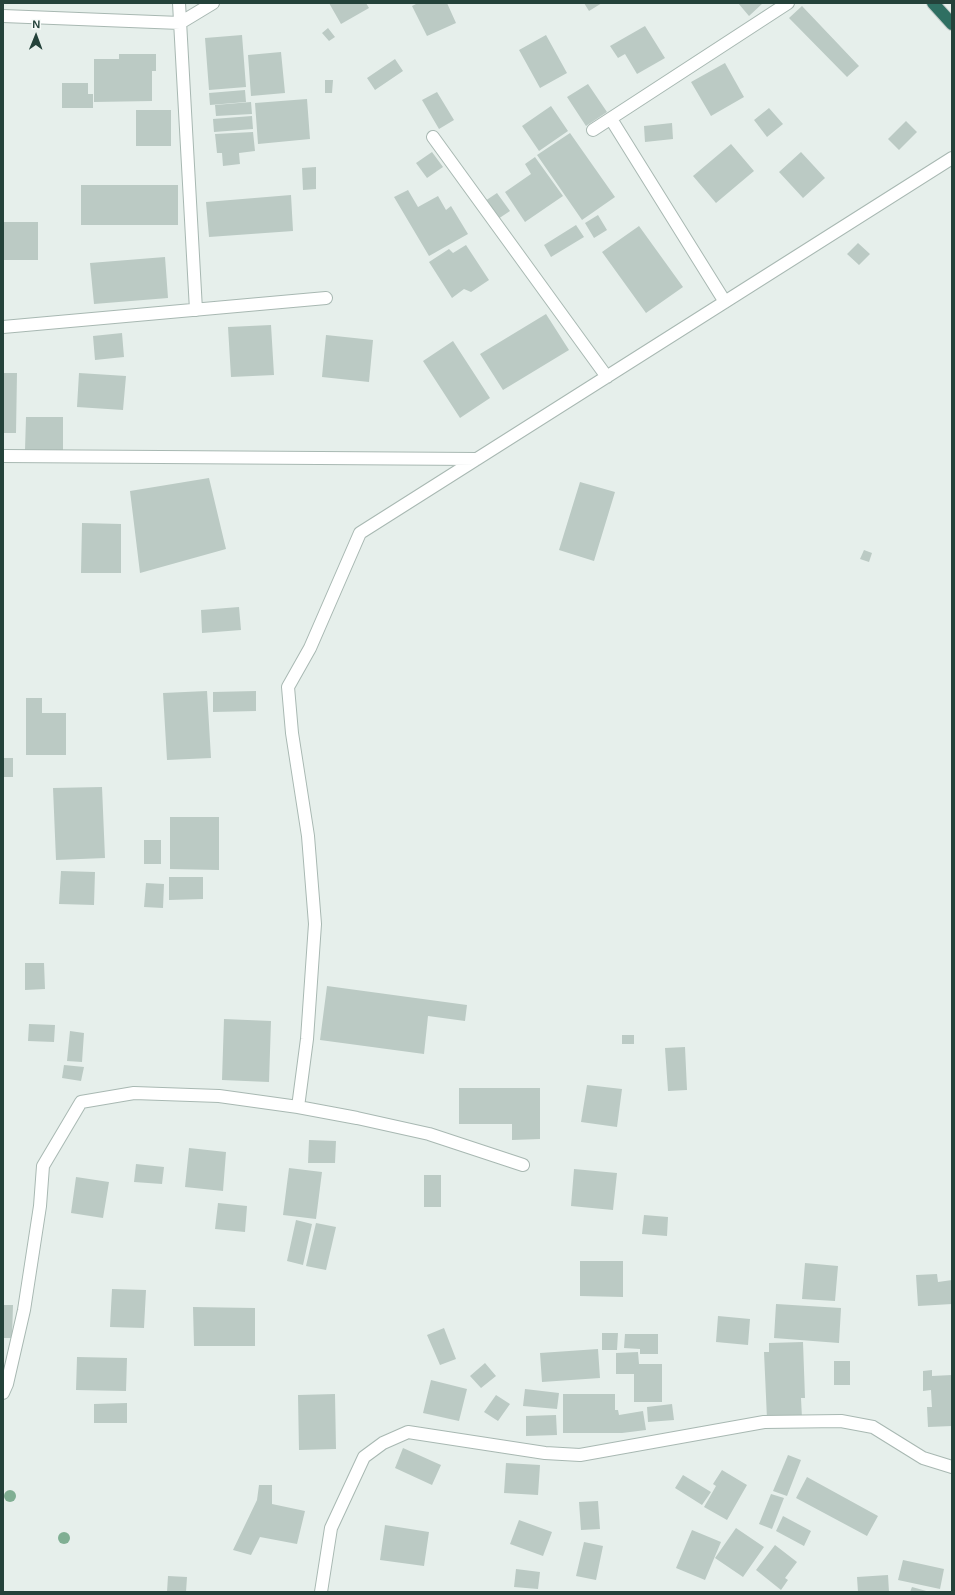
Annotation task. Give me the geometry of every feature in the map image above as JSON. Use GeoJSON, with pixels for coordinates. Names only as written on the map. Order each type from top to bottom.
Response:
{"type":"FeatureCollection","features":[{"type":"Feature","properties":{"kind":"highway"},"geometry":{"type":"LineString","coordinates":[[933,3],[952,24]]}},
{"type":"Feature","properties":{"kind":"street"},"geometry":{"type":"LineString","coordinates":[[179,3],[196,310]]}},
{"type":"Feature","properties":{"kind":"street"},"geometry":{"type":"LineString","coordinates":[[3,16],[180,23],[213,3]]}},
{"type":"Feature","properties":{"kind":"street"},"geometry":{"type":"LineString","coordinates":[[593,130],[788,3]]}},
{"type":"Feature","properties":{"kind":"street"},"geometry":{"type":"LineString","coordinates":[[611,119],[725,302]]}},
{"type":"Feature","properties":{"kind":"street"},"geometry":{"type":"LineString","coordinates":[[433,137],[607,377]]}},
{"type":"Feature","properties":{"kind":"street"},"geometry":{"type":"LineString","coordinates":[[298,1106],[307,1039],[314,924],[308,836],[292,733],[288,687],[310,648],[360,533],[952,158]]}},
{"type":"Feature","properties":{"kind":"street"},"geometry":{"type":"LineString","coordinates":[[3,327],[326,298]]}},
{"type":"Feature","properties":{"kind":"street"},"geometry":{"type":"LineString","coordinates":[[3,456],[477,459]]}},
{"type":"Feature","properties":{"kind":"street"},"geometry":{"type":"LineString","coordinates":[[3,1393],[7,1384],[24,1310],[40,1206],[43,1166],[81,1102],[134,1093],[219,1096],[298,1106],[428,1134],[523,1166]]}},
{"type":"Feature","properties":{"kind":"street"},"geometry":{"type":"LineString","coordinates":[[321,1592],[331,1528],[364,1457],[383,1443],[408,1432],[545,1453],[580,1455],[764,1422],[841,1421],[873,1427],[923,1458],[952,1467]]}},
{"type":"Feature","properties":{"kind":"building"},"geometry":{"type":"Polygon","coordinates":[[[329,3],[366,3],[369,8],[341,24],[329,3]]]}},
{"type":"Feature","properties":{"kind":"building"},"geometry":{"type":"Polygon","coordinates":[[[418,3],[447,3],[456,23],[427,36],[412,6],[418,3]]]}},
{"type":"Feature","properties":{"kind":"building"},"geometry":{"type":"Polygon","coordinates":[[[584,3],[602,3],[589,11],[584,3]]]}},
{"type":"Feature","properties":{"kind":"building"},"geometry":{"type":"Polygon","coordinates":[[[738,3],[763,3],[749,16],[738,3]]]}},
{"type":"Feature","properties":{"kind":"building"},"geometry":{"type":"Polygon","coordinates":[[[802,6],[859,66],[847,77],[789,18],[802,6]]]}},
{"type":"Feature","properties":{"kind":"building"},"geometry":{"type":"Polygon","coordinates":[[[645,26],[665,58],[637,74],[625,54],[618,58],[610,46],[645,26]]]}},
{"type":"Feature","properties":{"kind":"building"},"geometry":{"type":"Polygon","coordinates":[[[328,28],[335,37],[329,41],[322,33],[328,28]]]}},
{"type":"Feature","properties":{"kind":"building"},"geometry":{"type":"Polygon","coordinates":[[[242,35],[246,87],[209,90],[205,38],[242,35]]]}},
{"type":"Feature","properties":{"kind":"building"},"geometry":{"type":"Polygon","coordinates":[[[546,35],[567,73],[540,88],[519,50],[546,35]]]}},
{"type":"Feature","properties":{"kind":"building"},"geometry":{"type":"Polygon","coordinates":[[[281,52],[285,93],[251,96],[248,55],[281,52]]]}},
{"type":"Feature","properties":{"kind":"building"},"geometry":{"type":"Polygon","coordinates":[[[119,54],[156,54],[156,71],[152,71],[152,101],[94,102],[94,59],[119,59],[119,54]]]}},
{"type":"Feature","properties":{"kind":"building"},"geometry":{"type":"Polygon","coordinates":[[[395,59],[403,71],[375,90],[367,78],[395,59]]]}},
{"type":"Feature","properties":{"kind":"building"},"geometry":{"type":"Polygon","coordinates":[[[725,63],[744,97],[711,116],[691,82],[725,63]]]}},
{"type":"Feature","properties":{"kind":"building"},"geometry":{"type":"Polygon","coordinates":[[[325,80],[333,80],[332,93],[325,93],[325,80]]]}},
{"type":"Feature","properties":{"kind":"building"},"geometry":{"type":"Polygon","coordinates":[[[62,83],[88,83],[88,94],[93,94],[93,108],[62,108],[62,83]]]}},
{"type":"Feature","properties":{"kind":"building"},"geometry":{"type":"Polygon","coordinates":[[[588,84],[607,112],[586,126],[567,97],[588,84]]]}},
{"type":"Feature","properties":{"kind":"building"},"geometry":{"type":"Polygon","coordinates":[[[245,90],[246,102],[210,105],[209,93],[245,90]]]}},
{"type":"Feature","properties":{"kind":"building"},"geometry":{"type":"Polygon","coordinates":[[[437,92],[454,120],[439,129],[422,100],[437,92]]]}},
{"type":"Feature","properties":{"kind":"building"},"geometry":{"type":"Polygon","coordinates":[[[307,99],[310,139],[258,144],[255,103],[307,99]]]}},
{"type":"Feature","properties":{"kind":"building"},"geometry":{"type":"Polygon","coordinates":[[[251,102],[252,114],[216,116],[215,105],[251,102]]]}},
{"type":"Feature","properties":{"kind":"building"},"geometry":{"type":"Polygon","coordinates":[[[551,106],[568,131],[539,151],[522,126],[551,106]]]}},
{"type":"Feature","properties":{"kind":"building"},"geometry":{"type":"Polygon","coordinates":[[[769,108],[783,124],[767,137],[754,120],[769,108]]]}},
{"type":"Feature","properties":{"kind":"building"},"geometry":{"type":"Polygon","coordinates":[[[136,110],[171,110],[171,146],[136,146],[136,110]]]}},
{"type":"Feature","properties":{"kind":"building"},"geometry":{"type":"Polygon","coordinates":[[[252,116],[253,129],[214,132],[213,119],[252,116]]]}},
{"type":"Feature","properties":{"kind":"building"},"geometry":{"type":"Polygon","coordinates":[[[906,121],[917,132],[899,150],[888,139],[906,121]]]}},
{"type":"Feature","properties":{"kind":"building"},"geometry":{"type":"Polygon","coordinates":[[[672,123],[673,139],[645,142],[644,126],[672,123]]]}},
{"type":"Feature","properties":{"kind":"building"},"geometry":{"type":"Polygon","coordinates":[[[253,132],[255,151],[239,153],[240,164],[223,166],[222,153],[217,153],[215,134],[253,132]]]}},
{"type":"Feature","properties":{"kind":"building"},"geometry":{"type":"Polygon","coordinates":[[[570,133],[615,197],[582,220],[537,155],[570,133]]]}},
{"type":"Feature","properties":{"kind":"building"},"geometry":{"type":"Polygon","coordinates":[[[731,144],[754,171],[716,203],[693,176],[731,144]]]}},
{"type":"Feature","properties":{"kind":"building"},"geometry":{"type":"Polygon","coordinates":[[[432,152],[443,167],[427,178],[416,163],[432,152]]]}},
{"type":"Feature","properties":{"kind":"building"},"geometry":{"type":"Polygon","coordinates":[[[801,152],[825,178],[803,198],[779,172],[801,152]]]}},
{"type":"Feature","properties":{"kind":"building"},"geometry":{"type":"Polygon","coordinates":[[[535,157],[563,196],[525,222],[505,192],[531,174],[525,164],[535,157]]]}},
{"type":"Feature","properties":{"kind":"building"},"geometry":{"type":"Polygon","coordinates":[[[316,167],[316,189],[303,190],[302,168],[316,167]]]}},
{"type":"Feature","properties":{"kind":"building"},"geometry":{"type":"Polygon","coordinates":[[[81,185],[178,185],[178,225],[81,225],[81,185]]]}},
{"type":"Feature","properties":{"kind":"building"},"geometry":{"type":"Polygon","coordinates":[[[408,190],[418,207],[438,196],[446,210],[451,206],[468,234],[429,256],[394,197],[408,190]]]}},
{"type":"Feature","properties":{"kind":"building"},"geometry":{"type":"Polygon","coordinates":[[[497,193],[510,211],[498,219],[485,201],[497,193]]]}},
{"type":"Feature","properties":{"kind":"building"},"geometry":{"type":"Polygon","coordinates":[[[291,195],[293,231],[209,237],[206,202],[291,195]]]}},
{"type":"Feature","properties":{"kind":"building"},"geometry":{"type":"Polygon","coordinates":[[[598,215],[607,230],[594,238],[585,223],[598,215]]]}},
{"type":"Feature","properties":{"kind":"building"},"geometry":{"type":"Polygon","coordinates":[[[3,222],[38,222],[38,260],[3,260],[3,222]]]}},
{"type":"Feature","properties":{"kind":"building"},"geometry":{"type":"Polygon","coordinates":[[[576,225],[584,237],[551,257],[544,245],[576,225]]]}},
{"type":"Feature","properties":{"kind":"building"},"geometry":{"type":"Polygon","coordinates":[[[639,226],[683,287],[646,313],[602,252],[639,226]]]}},
{"type":"Feature","properties":{"kind":"building"},"geometry":{"type":"Polygon","coordinates":[[[858,243],[870,254],[859,265],[847,254],[858,243]]]}},
{"type":"Feature","properties":{"kind":"building"},"geometry":{"type":"Polygon","coordinates":[[[466,245],[489,280],[471,292],[464,289],[452,298],[429,262],[449,249],[453,253],[466,245]]]}},
{"type":"Feature","properties":{"kind":"building"},"geometry":{"type":"Polygon","coordinates":[[[165,257],[168,298],[94,304],[90,263],[165,257]]]}},
{"type":"Feature","properties":{"kind":"building"},"geometry":{"type":"Polygon","coordinates":[[[546,314],[569,350],[503,390],[480,354],[546,314]]]}},
{"type":"Feature","properties":{"kind":"building"},"geometry":{"type":"Polygon","coordinates":[[[271,325],[274,375],[231,377],[228,327],[271,325]]]}},
{"type":"Feature","properties":{"kind":"building"},"geometry":{"type":"Polygon","coordinates":[[[122,333],[124,357],[95,360],[93,336],[122,333]]]}},
{"type":"Feature","properties":{"kind":"building"},"geometry":{"type":"Polygon","coordinates":[[[326,335],[373,340],[369,382],[322,377],[326,335]]]}},
{"type":"Feature","properties":{"kind":"building"},"geometry":{"type":"Polygon","coordinates":[[[453,341],[490,398],[460,418],[423,361],[453,341]]]}},
{"type":"Feature","properties":{"kind":"building"},"geometry":{"type":"Polygon","coordinates":[[[3,373],[17,373],[16,433],[3,433],[3,373]]]}},
{"type":"Feature","properties":{"kind":"building"},"geometry":{"type":"Polygon","coordinates":[[[79,373],[126,376],[123,410],[77,407],[79,373]]]}},
{"type":"Feature","properties":{"kind":"building"},"geometry":{"type":"Polygon","coordinates":[[[26,417],[63,417],[63,451],[25,450],[26,417]]]}},
{"type":"Feature","properties":{"kind":"building"},"geometry":{"type":"Polygon","coordinates":[[[209,478],[226,549],[140,573],[130,491],[209,478]]]}},
{"type":"Feature","properties":{"kind":"building"},"geometry":{"type":"Polygon","coordinates":[[[580,482],[615,492],[594,561],[559,550],[580,482]]]}},
{"type":"Feature","properties":{"kind":"building"},"geometry":{"type":"Polygon","coordinates":[[[82,523],[121,524],[121,573],[81,573],[82,523]]]}},
{"type":"Feature","properties":{"kind":"building"},"geometry":{"type":"Polygon","coordinates":[[[864,550],[872,553],[869,562],[860,559],[864,550]]]}},
{"type":"Feature","properties":{"kind":"building"},"geometry":{"type":"Polygon","coordinates":[[[239,607],[241,630],[202,633],[201,610],[239,607]]]}},
{"type":"Feature","properties":{"kind":"building"},"geometry":{"type":"Polygon","coordinates":[[[207,691],[211,758],[167,760],[163,693],[207,691]]]}},
{"type":"Feature","properties":{"kind":"building"},"geometry":{"type":"Polygon","coordinates":[[[256,691],[256,711],[213,712],[213,692],[256,691]]]}},
{"type":"Feature","properties":{"kind":"building"},"geometry":{"type":"Polygon","coordinates":[[[26,698],[42,698],[42,713],[66,713],[66,755],[26,755],[26,698]]]}},
{"type":"Feature","properties":{"kind":"building"},"geometry":{"type":"Polygon","coordinates":[[[3,758],[13,758],[13,777],[3,777],[3,758]]]}},
{"type":"Feature","properties":{"kind":"building"},"geometry":{"type":"Polygon","coordinates":[[[102,787],[105,858],[56,860],[53,788],[102,787]]]}},
{"type":"Feature","properties":{"kind":"building"},"geometry":{"type":"Polygon","coordinates":[[[170,817],[219,817],[219,870],[170,869],[170,817]]]}},
{"type":"Feature","properties":{"kind":"building"},"geometry":{"type":"Polygon","coordinates":[[[144,840],[161,840],[161,864],[144,864],[144,840]]]}},
{"type":"Feature","properties":{"kind":"building"},"geometry":{"type":"Polygon","coordinates":[[[61,871],[95,872],[94,905],[59,904],[61,871]]]}},
{"type":"Feature","properties":{"kind":"building"},"geometry":{"type":"Polygon","coordinates":[[[169,877],[203,877],[203,899],[169,900],[169,877]]]}},
{"type":"Feature","properties":{"kind":"building"},"geometry":{"type":"Polygon","coordinates":[[[146,883],[164,884],[163,908],[144,907],[146,883]]]}},
{"type":"Feature","properties":{"kind":"building"},"geometry":{"type":"Polygon","coordinates":[[[25,963],[44,963],[45,989],[25,990],[25,963]]]}},
{"type":"Feature","properties":{"kind":"building"},"geometry":{"type":"Polygon","coordinates":[[[327,986],[467,1005],[465,1021],[428,1016],[424,1054],[320,1040],[327,986]]]}},
{"type":"Feature","properties":{"kind":"building"},"geometry":{"type":"Polygon","coordinates":[[[224,1019],[271,1021],[269,1082],[222,1080],[224,1019]]]}},
{"type":"Feature","properties":{"kind":"building"},"geometry":{"type":"Polygon","coordinates":[[[29,1024],[55,1025],[54,1042],[28,1041],[29,1024]]]}},
{"type":"Feature","properties":{"kind":"building"},"geometry":{"type":"Polygon","coordinates":[[[70,1031],[84,1033],[82,1062],[67,1061],[70,1031]]]}},
{"type":"Feature","properties":{"kind":"building"},"geometry":{"type":"Polygon","coordinates":[[[622,1035],[634,1035],[634,1044],[622,1044],[622,1035]]]}},
{"type":"Feature","properties":{"kind":"building"},"geometry":{"type":"Polygon","coordinates":[[[685,1047],[687,1090],[668,1091],[665,1048],[685,1047]]]}},
{"type":"Feature","properties":{"kind":"building"},"geometry":{"type":"Polygon","coordinates":[[[64,1065],[84,1067],[81,1081],[62,1078],[64,1065]]]}},
{"type":"Feature","properties":{"kind":"building"},"geometry":{"type":"Polygon","coordinates":[[[587,1085],[622,1089],[617,1127],[581,1122],[587,1085]]]}},
{"type":"Feature","properties":{"kind":"building"},"geometry":{"type":"Polygon","coordinates":[[[459,1088],[540,1088],[540,1139],[512,1140],[512,1124],[459,1124],[459,1088]]]}},
{"type":"Feature","properties":{"kind":"building"},"geometry":{"type":"Polygon","coordinates":[[[309,1140],[336,1141],[335,1163],[308,1163],[309,1140]]]}},
{"type":"Feature","properties":{"kind":"building"},"geometry":{"type":"Polygon","coordinates":[[[189,1148],[226,1152],[223,1191],[185,1187],[189,1148]]]}},
{"type":"Feature","properties":{"kind":"building"},"geometry":{"type":"Polygon","coordinates":[[[136,1164],[164,1167],[162,1184],[134,1182],[136,1164]]]}},
{"type":"Feature","properties":{"kind":"building"},"geometry":{"type":"Polygon","coordinates":[[[289,1168],[322,1172],[316,1219],[283,1215],[289,1168]]]}},
{"type":"Feature","properties":{"kind":"building"},"geometry":{"type":"Polygon","coordinates":[[[574,1169],[617,1173],[613,1210],[571,1206],[574,1169]]]}},
{"type":"Feature","properties":{"kind":"building"},"geometry":{"type":"Polygon","coordinates":[[[424,1175],[441,1175],[441,1207],[424,1207],[424,1175]]]}},
{"type":"Feature","properties":{"kind":"building"},"geometry":{"type":"Polygon","coordinates":[[[76,1177],[109,1182],[103,1218],[71,1213],[76,1177]]]}},
{"type":"Feature","properties":{"kind":"building"},"geometry":{"type":"Polygon","coordinates":[[[218,1203],[247,1206],[245,1232],[215,1229],[218,1203]]]}},
{"type":"Feature","properties":{"kind":"building"},"geometry":{"type":"Polygon","coordinates":[[[644,1215],[668,1217],[667,1236],[642,1234],[644,1215]]]}},
{"type":"Feature","properties":{"kind":"building"},"geometry":{"type":"Polygon","coordinates":[[[296,1220],[312,1224],[303,1265],[287,1261],[296,1220]]]}},
{"type":"Feature","properties":{"kind":"building"},"geometry":{"type":"Polygon","coordinates":[[[316,1223],[336,1227],[326,1270],[306,1266],[316,1223]]]}},
{"type":"Feature","properties":{"kind":"building"},"geometry":{"type":"Polygon","coordinates":[[[580,1261],[623,1261],[623,1297],[580,1296],[580,1261]]]}},
{"type":"Feature","properties":{"kind":"building"},"geometry":{"type":"Polygon","coordinates":[[[805,1263],[838,1266],[835,1301],[802,1299],[805,1263]]]}},
{"type":"Feature","properties":{"kind":"building"},"geometry":{"type":"Polygon","coordinates":[[[937,1274],[938,1282],[952,1280],[952,1304],[918,1306],[916,1275],[937,1274]]]}},
{"type":"Feature","properties":{"kind":"building"},"geometry":{"type":"Polygon","coordinates":[[[112,1289],[146,1290],[144,1328],[110,1327],[112,1289]]]}},
{"type":"Feature","properties":{"kind":"building"},"geometry":{"type":"Polygon","coordinates":[[[776,1304],[841,1308],[839,1343],[774,1338],[776,1304]]]}},
{"type":"Feature","properties":{"kind":"building"},"geometry":{"type":"Polygon","coordinates":[[[3,1305],[13,1305],[12,1338],[3,1338],[3,1305]]]}},
{"type":"Feature","properties":{"kind":"building"},"geometry":{"type":"Polygon","coordinates":[[[193,1307],[255,1308],[255,1346],[194,1346],[193,1307]]]}},
{"type":"Feature","properties":{"kind":"building"},"geometry":{"type":"Polygon","coordinates":[[[718,1316],[750,1319],[748,1345],[716,1342],[718,1316]]]}},
{"type":"Feature","properties":{"kind":"building"},"geometry":{"type":"Polygon","coordinates":[[[444,1328],[456,1359],[440,1365],[427,1335],[444,1328]]]}},
{"type":"Feature","properties":{"kind":"building"},"geometry":{"type":"Polygon","coordinates":[[[602,1333],[618,1333],[617,1350],[602,1350],[602,1333]]]}},
{"type":"Feature","properties":{"kind":"building"},"geometry":{"type":"Polygon","coordinates":[[[625,1334],[658,1334],[658,1354],[640,1354],[640,1349],[624,1348],[625,1334]]]}},
{"type":"Feature","properties":{"kind":"building"},"geometry":{"type":"Polygon","coordinates":[[[803,1342],[805,1398],[801,1398],[802,1418],[767,1419],[764,1352],[769,1352],[769,1343],[803,1342]]]}},
{"type":"Feature","properties":{"kind":"building"},"geometry":{"type":"Polygon","coordinates":[[[598,1349],[600,1378],[542,1382],[540,1353],[598,1349]]]}},
{"type":"Feature","properties":{"kind":"building"},"geometry":{"type":"Polygon","coordinates":[[[638,1352],[639,1364],[662,1364],[662,1402],[634,1402],[634,1374],[616,1374],[616,1353],[638,1352]]]}},
{"type":"Feature","properties":{"kind":"building"},"geometry":{"type":"Polygon","coordinates":[[[77,1357],[127,1358],[126,1391],[76,1390],[77,1357]]]}},
{"type":"Feature","properties":{"kind":"building"},"geometry":{"type":"Polygon","coordinates":[[[834,1361],[850,1361],[850,1385],[834,1385],[834,1361]]]}},
{"type":"Feature","properties":{"kind":"building"},"geometry":{"type":"Polygon","coordinates":[[[485,1363],[496,1376],[481,1388],[470,1376],[485,1363]]]}},
{"type":"Feature","properties":{"kind":"building"},"geometry":{"type":"Polygon","coordinates":[[[932,1370],[932,1376],[952,1375],[952,1426],[928,1427],[927,1407],[932,1407],[931,1390],[923,1391],[923,1371],[932,1370]]]}},
{"type":"Feature","properties":{"kind":"building"},"geometry":{"type":"Polygon","coordinates":[[[431,1380],[467,1389],[459,1421],[423,1413],[431,1380]]]}},
{"type":"Feature","properties":{"kind":"building"},"geometry":{"type":"Polygon","coordinates":[[[525,1389],[559,1393],[557,1409],[523,1406],[525,1389]]]}},
{"type":"Feature","properties":{"kind":"building"},"geometry":{"type":"Polygon","coordinates":[[[335,1394],[336,1449],[299,1450],[298,1395],[335,1394]]]}},
{"type":"Feature","properties":{"kind":"building"},"geometry":{"type":"Polygon","coordinates":[[[563,1394],[615,1394],[615,1410],[618,1410],[619,1415],[643,1411],[646,1430],[622,1433],[563,1433],[563,1394]]]}},
{"type":"Feature","properties":{"kind":"building"},"geometry":{"type":"Polygon","coordinates":[[[496,1395],[510,1404],[498,1421],[484,1412],[496,1395]]]}},
{"type":"Feature","properties":{"kind":"building"},"geometry":{"type":"Polygon","coordinates":[[[127,1403],[127,1423],[94,1423],[94,1404],[127,1403]]]}},
{"type":"Feature","properties":{"kind":"building"},"geometry":{"type":"Polygon","coordinates":[[[672,1404],[674,1420],[648,1422],[647,1407],[672,1404]]]}},
{"type":"Feature","properties":{"kind":"building"},"geometry":{"type":"Polygon","coordinates":[[[556,1415],[557,1435],[526,1436],[526,1416],[556,1415]]]}},
{"type":"Feature","properties":{"kind":"building"},"geometry":{"type":"Polygon","coordinates":[[[403,1448],[441,1465],[432,1485],[395,1468],[403,1448]]]}},
{"type":"Feature","properties":{"kind":"building"},"geometry":{"type":"Polygon","coordinates":[[[788,1455],[801,1460],[787,1496],[773,1491],[788,1455]]]}},
{"type":"Feature","properties":{"kind":"building"},"geometry":{"type":"Polygon","coordinates":[[[506,1463],[540,1465],[538,1495],[504,1493],[506,1463]]]}},
{"type":"Feature","properties":{"kind":"building"},"geometry":{"type":"Polygon","coordinates":[[[722,1470],[747,1485],[727,1520],[704,1507],[716,1486],[713,1484],[722,1470]]]}},
{"type":"Feature","properties":{"kind":"building"},"geometry":{"type":"Polygon","coordinates":[[[683,1475],[711,1492],[702,1505],[675,1488],[683,1475]]]}},
{"type":"Feature","properties":{"kind":"building"},"geometry":{"type":"Polygon","coordinates":[[[807,1477],[878,1516],[867,1536],[796,1498],[807,1477]]]}},
{"type":"Feature","properties":{"kind":"building"},"geometry":{"type":"Polygon","coordinates":[[[259,1485],[272,1485],[272,1504],[305,1511],[297,1544],[260,1537],[251,1555],[233,1550],[257,1500],[259,1485]]]}},
{"type":"Feature","properties":{"kind":"building"},"geometry":{"type":"Polygon","coordinates":[[[771,1494],[784,1498],[772,1529],[759,1524],[771,1494]]]}},
{"type":"Feature","properties":{"kind":"building"},"geometry":{"type":"Polygon","coordinates":[[[598,1501],[600,1529],[581,1530],[579,1502],[598,1501]]]}},
{"type":"Feature","properties":{"kind":"building"},"geometry":{"type":"Polygon","coordinates":[[[783,1516],[811,1531],[804,1546],[776,1531],[783,1516]]]}},
{"type":"Feature","properties":{"kind":"building"},"geometry":{"type":"Polygon","coordinates":[[[519,1520],[552,1532],[543,1556],[510,1544],[519,1520]]]}},
{"type":"Feature","properties":{"kind":"building"},"geometry":{"type":"Polygon","coordinates":[[[385,1525],[429,1532],[424,1566],[380,1560],[385,1525]]]}},
{"type":"Feature","properties":{"kind":"building"},"geometry":{"type":"Polygon","coordinates":[[[736,1528],[764,1547],[743,1577],[715,1558],[736,1528]]]}},
{"type":"Feature","properties":{"kind":"building"},"geometry":{"type":"Polygon","coordinates":[[[692,1530],[721,1542],[705,1580],[676,1568],[692,1530]]]}},
{"type":"Feature","properties":{"kind":"building"},"geometry":{"type":"Polygon","coordinates":[[[584,1542],[603,1546],[596,1580],[576,1576],[584,1542]]]}},
{"type":"Feature","properties":{"kind":"building"},"geometry":{"type":"Polygon","coordinates":[[[775,1545],[797,1562],[785,1578],[788,1580],[781,1590],[756,1570],[775,1545]]]}},
{"type":"Feature","properties":{"kind":"building"},"geometry":{"type":"Polygon","coordinates":[[[903,1560],[944,1569],[940,1589],[898,1580],[903,1560]]]}},
{"type":"Feature","properties":{"kind":"building"},"geometry":{"type":"Polygon","coordinates":[[[516,1569],[540,1572],[538,1589],[514,1587],[516,1569]]]}},
{"type":"Feature","properties":{"kind":"building"},"geometry":{"type":"Polygon","coordinates":[[[888,1575],[889,1592],[858,1592],[857,1577],[888,1575]]]}},
{"type":"Feature","properties":{"kind":"building"},"geometry":{"type":"Polygon","coordinates":[[[168,1576],[187,1577],[186,1592],[167,1592],[168,1576]]]}},
{"type":"Feature","properties":{"kind":"building"},"geometry":{"type":"Polygon","coordinates":[[[912,1587],[930,1592],[910,1592],[912,1587]]]}}]}
